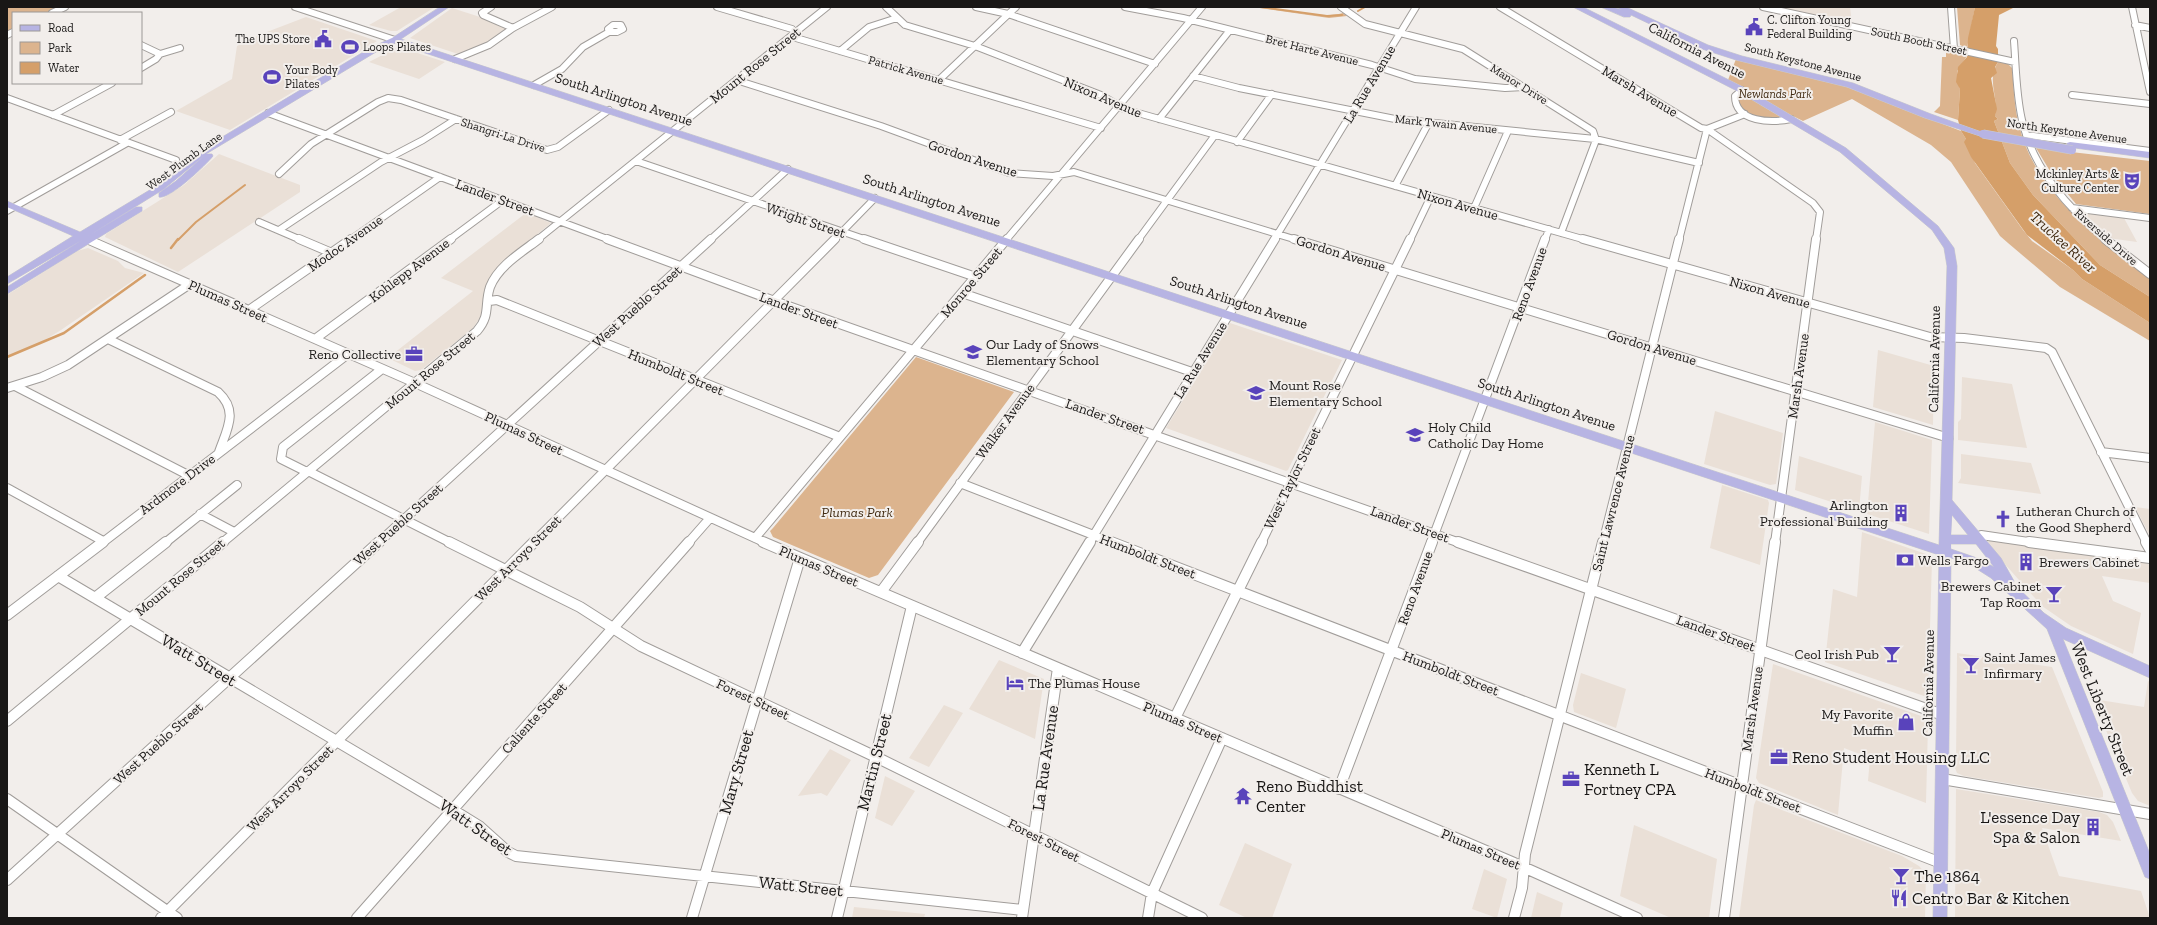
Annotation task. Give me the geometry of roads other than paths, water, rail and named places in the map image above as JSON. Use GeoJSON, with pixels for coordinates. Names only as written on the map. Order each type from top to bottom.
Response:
{"type":"FeatureCollection","features":[{"type":"Feature","properties":{"kind":"main road","name":"West Plumb Lane"},"geometry":{"type":"LineString","coordinates":[[7,281],[172,188],[213,154],[272,115],[388,48],[395,40],[446,7]]}},
{"type":"Feature","properties":{"kind":"main road","name":"California Avenue"},"geometry":{"type":"LineString","coordinates":[[1577,7],[1742,90],[1851,156],[1925,219],[1944,240],[1952,258],[1940,918]]}},
{"type":"Feature","properties":{"kind":"main road"},"geometry":{"type":"LineString","coordinates":[[1586,7],[1655,42],[1659,45],[1659,49]]}},
{"type":"Feature","properties":{"kind":"main road"},"geometry":{"type":"LineString","coordinates":[[1605,7],[1677,36]]}},
{"type":"Feature","properties":{"kind":"main road","name":"South Keystone Avenue"},"geometry":{"type":"LineString","coordinates":[[1620,7],[1677,36],[1731,56],[1850,85],[1982,132]]}},
{"type":"Feature","properties":{"kind":"main road","name":"South Keystone Avenue"},"geometry":{"type":"LineString","coordinates":[[1628,7],[1690,38],[1732,52],[1851,82],[1942,119]]}},
{"type":"Feature","properties":{"kind":"main road"},"geometry":{"type":"LineString","coordinates":[[1635,7],[1687,33],[1732,52]]}},
{"type":"Feature","properties":{"kind":"main road","name":"South Arlington Avenue"},"geometry":{"type":"LineString","coordinates":[[395,40],[1781,497],[1946,545],[1994,572],[2025,604],[2051,625],[2072,637],[2150,672]]}},
{"type":"Feature","properties":{"kind":"main road","name":"North Keystone Avenue"},"geometry":{"type":"LineString","coordinates":[[1982,132],[2028,144],[2150,155]]}},
{"type":"Feature","properties":{"kind":"main road","name":"North Keystone Avenue"},"geometry":{"type":"LineString","coordinates":[[2071,147],[2150,159]]}},
{"type":"Feature","properties":{"kind":"main road","name":"Plumas Street"},"geometry":{"type":"LineString","coordinates":[[10,207],[85,238]]}},
{"type":"Feature","properties":{"kind":"main road","name":"West Plumb Lane"},"geometry":{"type":"LineString","coordinates":[[7,291],[85,238]]}},
{"type":"Feature","properties":{"kind":"main road"},"geometry":{"type":"LineString","coordinates":[[1948,503],[2002,568],[2009,586]]}},
{"type":"Feature","properties":{"kind":"main road"},"geometry":{"type":"LineString","coordinates":[[1946,545],[1958,540],[1978,539]]}},
{"type":"Feature","properties":{"kind":"main road","name":"West Liberty Street"},"geometry":{"type":"LineString","coordinates":[[2051,625],[2150,872]]}},
{"type":"Feature","properties":{"kind":"street"},"geometry":{"type":"LineString","coordinates":[[54,12],[65,7]]}},
{"type":"Feature","properties":{"kind":"street","name":"South Arlington Avenue"},"geometry":{"type":"LineString","coordinates":[[295,7],[395,40]]}},
{"type":"Feature","properties":{"kind":"street"},"geometry":{"type":"LineString","coordinates":[[491,7],[482,13],[483,15],[514,28]]}},
{"type":"Feature","properties":{"kind":"street"},"geometry":{"type":"LineString","coordinates":[[455,59],[489,45],[514,28],[552,7]]}},
{"type":"Feature","properties":{"kind":"street","name":"Patrick Avenue"},"geometry":{"type":"LineString","coordinates":[[716,7],[792,29],[796,38],[1101,128]]}},
{"type":"Feature","properties":{"kind":"street","name":"Mount Rose Street"},"geometry":{"type":"LineString","coordinates":[[7,721],[482,326],[488,313],[492,283],[499,272],[827,7]]}},
{"type":"Feature","properties":{"kind":"street","name":"Nixon Avenue"},"geometry":{"type":"LineString","coordinates":[[886,7],[907,26],[975,46],[1101,95],[1119,107],[1159,119],[1930,337],[1971,339],[2048,349],[2052,352],[2101,452]]}},
{"type":"Feature","properties":{"kind":"street"},"geometry":{"type":"LineString","coordinates":[[976,7],[1008,14],[1155,64]]}},
{"type":"Feature","properties":{"kind":"street"},"geometry":{"type":"LineString","coordinates":[[939,80],[1016,7]]}},
{"type":"Feature","properties":{"kind":"street","name":"Bret Harte Avenue"},"geometry":{"type":"LineString","coordinates":[[1125,7],[1191,20],[1379,67],[1424,80],[1506,88],[1524,87]]}},
{"type":"Feature","properties":{"kind":"street","name":"Monroe Street"},"geometry":{"type":"LineString","coordinates":[[754,538],[976,277],[1202,7]]}},
{"type":"Feature","properties":{"kind":"street","name":"Manor Drive"},"geometry":{"type":"LineString","coordinates":[[1341,7],[1364,24],[1463,49],[1593,131],[1596,140]]}},
{"type":"Feature","properties":{"kind":"street","name":"La Rue Avenue"},"geometry":{"type":"LineString","coordinates":[[1022,652],[1416,7]]}},
{"type":"Feature","properties":{"kind":"street","name":"Marsh Avenue"},"geometry":{"type":"LineString","coordinates":[[1500,7],[1701,128],[1707,129],[1819,209],[1796,392],[1724,918]]}},
{"type":"Feature","properties":{"kind":"street","name":"South Booth Street"},"geometry":{"type":"LineString","coordinates":[[1763,7],[2015,62]]}},
{"type":"Feature","properties":{"kind":"street"},"geometry":{"type":"LineString","coordinates":[[1951,7],[1957,49]]}},
{"type":"Feature","properties":{"kind":"street"},"geometry":{"type":"LineString","coordinates":[[2132,7],[2150,92]]}},
{"type":"Feature","properties":{"kind":"street"},"geometry":{"type":"LineString","coordinates":[[840,51],[869,27],[897,18]]}},
{"type":"Feature","properties":{"kind":"street"},"geometry":{"type":"LineString","coordinates":[[2135,25],[2150,28]]}},
{"type":"Feature","properties":{"kind":"street"},"geometry":{"type":"LineString","coordinates":[[1159,119],[1230,30]]}},
{"type":"Feature","properties":{"kind":"street"},"geometry":{"type":"LineString","coordinates":[[534,85],[562,69],[583,47],[609,32]]}},
{"type":"Feature","properties":{"kind":"street","name":"Riverside Drive"},"geometry":{"type":"LineString","coordinates":[[2014,41],[2020,109],[2026,136],[2041,166],[2072,208],[2102,237],[2148,272]]}},
{"type":"Feature","properties":{"kind":"street"},"geometry":{"type":"LineString","coordinates":[[142,46],[160,54]]}},
{"type":"Feature","properties":{"kind":"street"},"geometry":{"type":"LineString","coordinates":[[142,67],[156,59],[160,54],[180,48]]}},
{"type":"Feature","properties":{"kind":"street","name":"Mark Twain Avenue"},"geometry":{"type":"LineString","coordinates":[[1193,76],[1395,119],[1428,124],[1596,140],[1699,163]]}},
{"type":"Feature","properties":{"kind":"street","name":"Gordon Avenue"},"geometry":{"type":"LineString","coordinates":[[736,80],[881,126],[1009,173],[1050,176],[1074,172],[1949,438]]}},
{"type":"Feature","properties":{"kind":"street"},"geometry":{"type":"LineString","coordinates":[[53,115],[110,84]]}},
{"type":"Feature","properties":{"kind":"street"},"geometry":{"type":"LineString","coordinates":[[1742,90],[1735,96],[1735,102],[1745,114],[1773,122],[1791,119]]}},
{"type":"Feature","properties":{"kind":"street"},"geometry":{"type":"LineString","coordinates":[[1238,142],[1272,94]]}},
{"type":"Feature","properties":{"kind":"street"},"geometry":{"type":"LineString","coordinates":[[2072,96],[2150,104]]}},
{"type":"Feature","properties":{"kind":"street"},"geometry":{"type":"LineString","coordinates":[[7,98],[176,160]]}},
{"type":"Feature","properties":{"kind":"street","name":"Shangri-La Drive"},"geometry":{"type":"LineString","coordinates":[[326,134],[378,102],[388,98],[401,100],[544,150],[551,150],[609,110]]}},
{"type":"Feature","properties":{"kind":"street"},"geometry":{"type":"LineString","coordinates":[[120,140],[171,112]]}},
{"type":"Feature","properties":{"kind":"street"},"geometry":{"type":"LineString","coordinates":[[1707,129],[1745,114]]}},
{"type":"Feature","properties":{"kind":"street","name":"Lander Street"},"geometry":{"type":"LineString","coordinates":[[272,115],[773,301],[1290,481],[1943,715]]}},
{"type":"Feature","properties":{"kind":"street"},"geometry":{"type":"LineString","coordinates":[[279,230],[389,158],[423,140],[456,119]]}},
{"type":"Feature","properties":{"kind":"street"},"geometry":{"type":"LineString","coordinates":[[1395,186],[1428,124]]}},
{"type":"Feature","properties":{"kind":"street","name":"Saint Lawrence Avenue"},"geometry":{"type":"LineString","coordinates":[[1514,918],[1522,888],[1525,854],[1707,129]]}},
{"type":"Feature","properties":{"kind":"street"},"geometry":{"type":"LineString","coordinates":[[1474,208],[1508,131]]}},
{"type":"Feature","properties":{"kind":"street"},"geometry":{"type":"LineString","coordinates":[[279,174],[305,149],[326,134]]}},
{"type":"Feature","properties":{"kind":"street","name":"Walker Avenue"},"geometry":{"type":"LineString","coordinates":[[881,592],[1166,200],[1215,135]]}},
{"type":"Feature","properties":{"kind":"street","name":"North Keystone Avenue"},"geometry":{"type":"LineString","coordinates":[[2026,136],[2150,151]]}},
{"type":"Feature","properties":{"kind":"street"},"geometry":{"type":"LineString","coordinates":[[1562,233],[1596,140]]}},
{"type":"Feature","properties":{"kind":"street"},"geometry":{"type":"LineString","coordinates":[[10,207],[127,143]]}},
{"type":"Feature","properties":{"kind":"street","name":"Wright Street"},"geometry":{"type":"LineString","coordinates":[[636,161],[752,202],[976,277]]}},
{"type":"Feature","properties":{"kind":"street","name":"West Pueblo Street"},"geometry":{"type":"LineString","coordinates":[[7,880],[788,169]]}},
{"type":"Feature","properties":{"kind":"street","name":"Modoc Avenue"},"geometry":{"type":"LineString","coordinates":[[249,310],[440,177]]}},
{"type":"Feature","properties":{"kind":"street","name":"West Taylor Street"},"geometry":{"type":"LineString","coordinates":[[1175,718],[1431,196]]}},
{"type":"Feature","properties":{"kind":"street","name":"West Arroyo Street"},"geometry":{"type":"LineString","coordinates":[[168,916],[336,742],[876,198]]}},
{"type":"Feature","properties":{"kind":"street","name":"Kohlepp Avenue"},"geometry":{"type":"LineString","coordinates":[[316,339],[502,200]]}},
{"type":"Feature","properties":{"kind":"street"},"geometry":{"type":"LineString","coordinates":[[2072,208],[2150,218]]}},
{"type":"Feature","properties":{"kind":"street"},"geometry":{"type":"LineString","coordinates":[[259,222],[332,252]]}},
{"type":"Feature","properties":{"kind":"street","name":"Reno Avenue"},"geometry":{"type":"LineString","coordinates":[[1340,789],[1549,230]]}},
{"type":"Feature","properties":{"kind":"street","name":"Plumas Street"},"geometry":{"type":"LineString","coordinates":[[85,238],[415,383],[754,538],[1524,868],[1636,918]]}},
{"type":"Feature","properties":{"kind":"street"},"geometry":{"type":"LineString","coordinates":[[11,387],[62,369],[108,340],[190,284]]}},
{"type":"Feature","properties":{"kind":"street"},"geometry":{"type":"LineString","coordinates":[[962,293],[1192,372]]}},
{"type":"Feature","properties":{"kind":"street","name":"Humboldt Street"},"geometry":{"type":"LineString","coordinates":[[489,301],[498,300],[840,438]]}},
{"type":"Feature","properties":{"kind":"street"},"geometry":{"type":"LineString","coordinates":[[108,340],[218,392],[226,398],[231,408],[231,418],[219,452]]}},
{"type":"Feature","properties":{"kind":"street","name":"Ardmore Drive"},"geometry":{"type":"LineString","coordinates":[[7,615],[348,354]]}},
{"type":"Feature","properties":{"kind":"street","name":"Forest Street"},"geometry":{"type":"LineString","coordinates":[[382,369],[283,447],[281,450],[281,459],[404,518],[592,613],[641,646],[876,757],[1202,918]]}},
{"type":"Feature","properties":{"kind":"street"},"geometry":{"type":"LineString","coordinates":[[11,387],[188,475]]}},
{"type":"Feature","properties":{"kind":"street"},"geometry":{"type":"LineString","coordinates":[[2101,452],[2150,458]]}},
{"type":"Feature","properties":{"kind":"street"},"geometry":{"type":"LineString","coordinates":[[2101,452],[2150,550]]}},
{"type":"Feature","properties":{"kind":"street","name":"Humboldt Street"},"geometry":{"type":"LineString","coordinates":[[960,483],[1941,863]]}},
{"type":"Feature","properties":{"kind":"street"},"geometry":{"type":"LineString","coordinates":[[95,598],[237,484]]}},
{"type":"Feature","properties":{"kind":"street"},"geometry":{"type":"LineString","coordinates":[[7,488],[103,541]]}},
{"type":"Feature","properties":{"kind":"street"},"geometry":{"type":"LineString","coordinates":[[200,514],[234,532]]}},
{"type":"Feature","properties":{"kind":"street","name":"Caliente Street"},"geometry":{"type":"LineString","coordinates":[[357,918],[710,518]]}},
{"type":"Feature","properties":{"kind":"street"},"geometry":{"type":"LineString","coordinates":[[1978,539],[1981,535],[2150,558]]}},
{"type":"Feature","properties":{"kind":"street","name":"Mary Street"},"geometry":{"type":"LineString","coordinates":[[692,918],[800,558]]}},
{"type":"Feature","properties":{"kind":"street","name":"Watt Street"},"geometry":{"type":"LineString","coordinates":[[58,576],[453,810],[479,826],[508,852],[516,856],[705,875],[1023,914]]}},
{"type":"Feature","properties":{"kind":"street","name":"Martin Street"},"geometry":{"type":"LineString","coordinates":[[837,918],[912,606]]}},
{"type":"Feature","properties":{"kind":"street","name":"La Rue Avenue"},"geometry":{"type":"LineString","coordinates":[[1023,914],[1058,668]]}},
{"type":"Feature","properties":{"kind":"street"},"geometry":{"type":"LineString","coordinates":[[1148,918],[1152,893],[1222,738]]}},
{"type":"Feature","properties":{"kind":"street"},"geometry":{"type":"LineString","coordinates":[[1942,779],[2150,814]]}},
{"type":"Feature","properties":{"kind":"street"},"geometry":{"type":"LineString","coordinates":[[7,799],[58,834],[168,916]]}},
{"type":"Feature","properties":{"kind":"water","name":"Truckee River"},"geometry":{"type":"Polygon","coordinates":[[[1975,7],[2015,7],[1999,15],[1996,46],[1998,49],[1998,62],[1995,67],[1997,73],[1991,78],[1997,109],[1995,116],[1998,119],[1994,121],[2010,163],[2033,195],[2100,265],[2150,297],[2150,323],[2082,279],[2073,270],[2027,235],[1971,157],[1964,142],[1966,139],[1961,131],[1958,120],[1960,89],[1956,82],[1958,67],[1967,57],[1968,38],[1975,7]]]}},
{"type":"Feature","properties":{"kind":"waterway"},"geometry":{"type":"LineString","coordinates":[[1260,7],[1327,16],[1342,15]]}},
{"type":"Feature","properties":{"kind":"waterway"},"geometry":{"type":"LineString","coordinates":[[1358,11],[1365,7]]}},
{"type":"Feature","properties":{"kind":"waterway"},"geometry":{"type":"LineString","coordinates":[[178,240],[196,222],[245,185]]}},
{"type":"Feature","properties":{"kind":"waterway"},"geometry":{"type":"LineString","coordinates":[[171,248],[178,239]]}},
{"type":"Feature","properties":{"kind":"waterway"},"geometry":{"type":"LineString","coordinates":[[7,357],[64,333],[145,275]]}},
{"type":"Feature","properties":{"kind":"place","name":"C. Clifton Young Federal Building"},"geometry":{"type":"Point","coordinates":[1754,27]}},
{"type":"Feature","properties":{"kind":"place","name":"The UPS Store"},"geometry":{"type":"Point","coordinates":[323,39]}},
{"type":"Feature","properties":{"kind":"place","name":"Loops Pilates"},"geometry":{"type":"Point","coordinates":[350,47]}},
{"type":"Feature","properties":{"kind":"place","name":"Your Body Pilates"},"geometry":{"type":"Point","coordinates":[272,77]}},
{"type":"Feature","properties":{"kind":"place","name":"Mckinley Arts & Culture Center"},"geometry":{"type":"Point","coordinates":[2132,181]}},
{"type":"Feature","properties":{"kind":"place","name":"Our Lady of Snows Elementary School"},"geometry":{"type":"Point","coordinates":[973,352]}},
{"type":"Feature","properties":{"kind":"place","name":"Reno Collective"},"geometry":{"type":"Point","coordinates":[414,354]}},
{"type":"Feature","properties":{"kind":"place","name":"Mount Rose Elementary School"},"geometry":{"type":"Point","coordinates":[1256,393]}},
{"type":"Feature","properties":{"kind":"place","name":"Holy Child Catholic Day Home"},"geometry":{"type":"Point","coordinates":[1415,435]}},
{"type":"Feature","properties":{"kind":"place","name":"Arlington Professional Building"},"geometry":{"type":"Point","coordinates":[1901,513]}},
{"type":"Feature","properties":{"kind":"place","name":"Lutheran Church of the Good Shepherd"},"geometry":{"type":"Point","coordinates":[2003,519]}},
{"type":"Feature","properties":{"kind":"place","name":"Wells Fargo"},"geometry":{"type":"Point","coordinates":[1905,560]}},
{"type":"Feature","properties":{"kind":"place","name":"Brewers Cabinet"},"geometry":{"type":"Point","coordinates":[2026,562]}},
{"type":"Feature","properties":{"kind":"place","name":"Brewers Cabinet Tap Room"},"geometry":{"type":"Point","coordinates":[2054,594]}},
{"type":"Feature","properties":{"kind":"place","name":"Ceol Irish Pub"},"geometry":{"type":"Point","coordinates":[1892,654]}},
{"type":"Feature","properties":{"kind":"place","name":"Saint James Infirmary"},"geometry":{"type":"Point","coordinates":[1971,665]}},
{"type":"Feature","properties":{"kind":"place","name":"The Plumas House"},"geometry":{"type":"Point","coordinates":[1015,683]}},
{"type":"Feature","properties":{"kind":"place","name":"My Favorite Muffin"},"geometry":{"type":"Point","coordinates":[1906,722]}},
{"type":"Feature","properties":{"kind":"place","name":"Reno Student Housing LLC"},"geometry":{"type":"Point","coordinates":[1779,757]}},
{"type":"Feature","properties":{"kind":"place","name":"Kenneth L Fortney CPA"},"geometry":{"type":"Point","coordinates":[1571,779]}},
{"type":"Feature","properties":{"kind":"place","name":"Reno Buddhist Center"},"geometry":{"type":"Point","coordinates":[1243,796]}},
{"type":"Feature","properties":{"kind":"place","name":"L'essence Day Spa & Salon"},"geometry":{"type":"Point","coordinates":[2093,827]}},
{"type":"Feature","properties":{"kind":"place","name":"The 1864"},"geometry":{"type":"Point","coordinates":[1901,876]}},
{"type":"Feature","properties":{"kind":"place","name":"Centro Bar & Kitchen"},"geometry":{"type":"Point","coordinates":[1899,898]}},
{"type":"Feature","properties":{"kind":"park label","name":"Newlands Park"},"geometry":{"type":"Point","coordinates":[1775,94]}},
{"type":"Feature","properties":{"kind":"park label","name":"Plumas Park"},"geometry":{"type":"Point","coordinates":[857,512]}}]}
